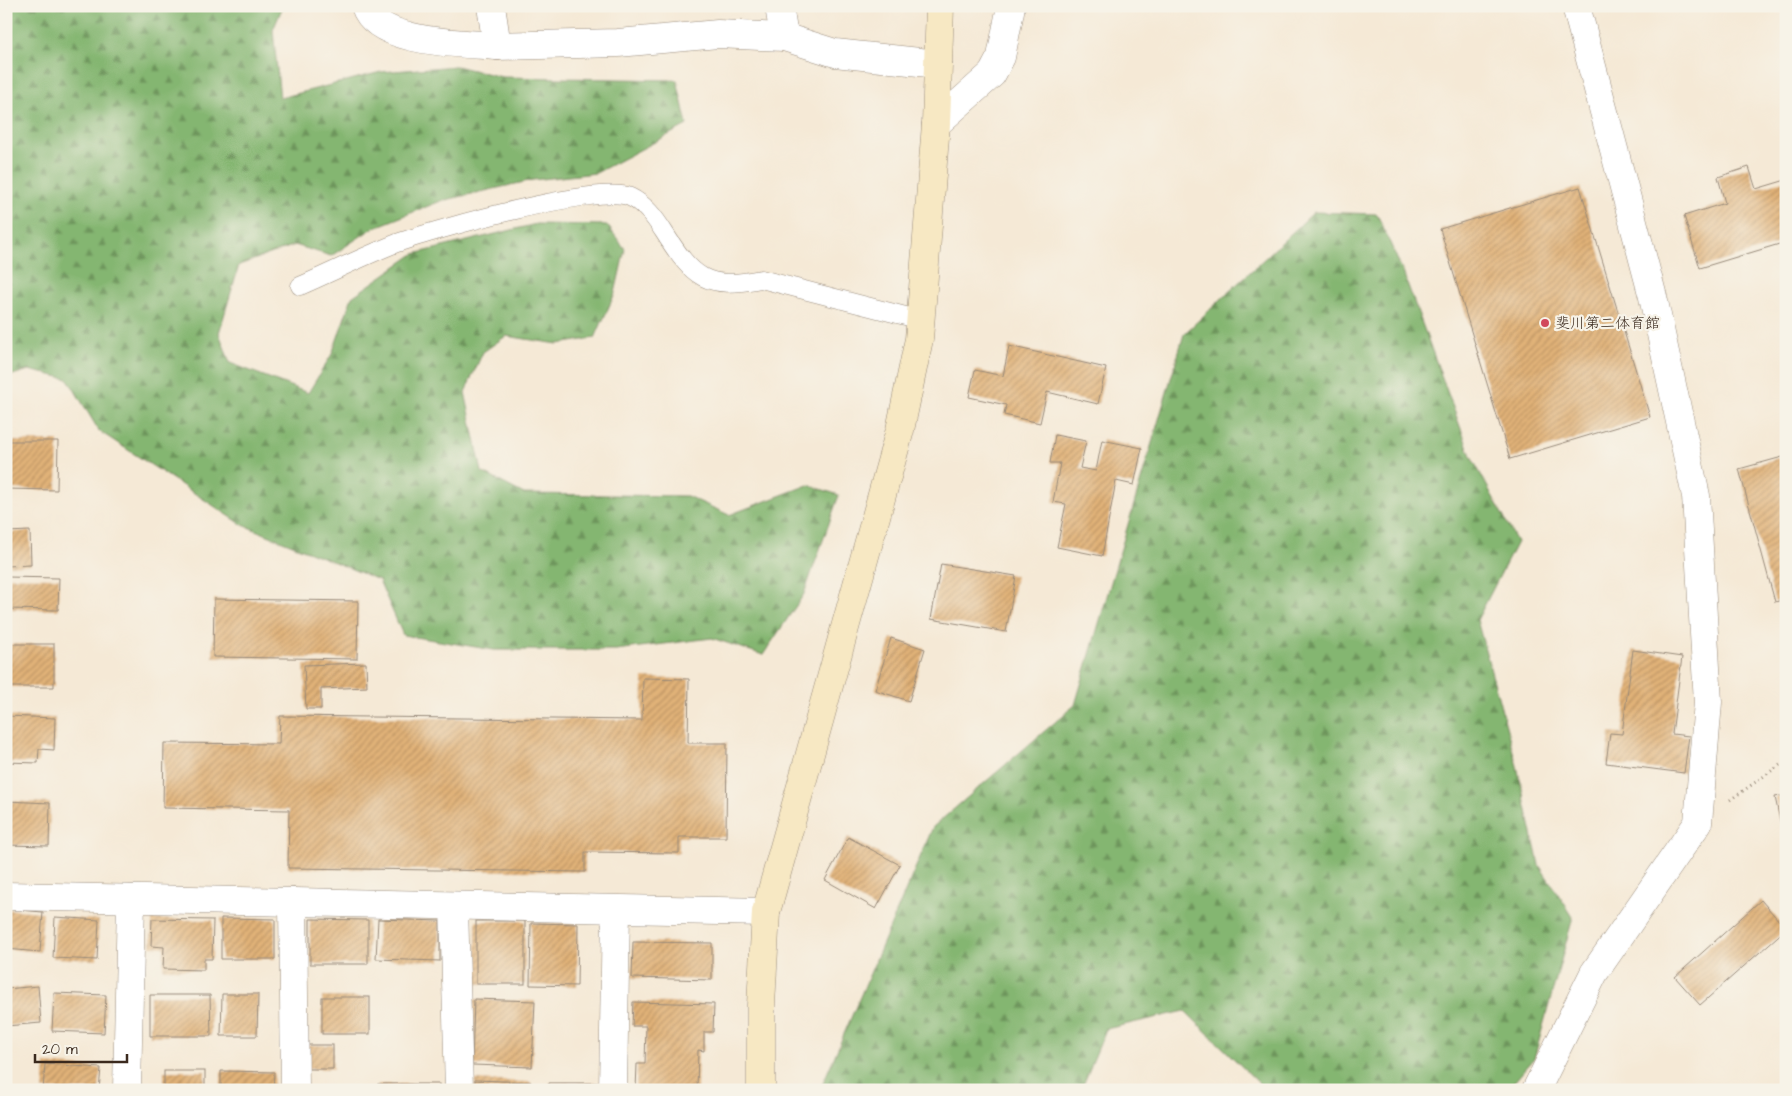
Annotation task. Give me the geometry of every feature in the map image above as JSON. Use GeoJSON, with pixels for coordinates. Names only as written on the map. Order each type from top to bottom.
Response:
{"type":"FeatureCollection","features":[{"type":"Feature","properties":{"kind":"street"},"geometry":{"type":"LineString","coordinates":[[364,6],[366,12],[380,25],[419,40],[497,46],[618,43],[718,34],[784,37],[836,53],[938,64]]}},
{"type":"Feature","properties":{"kind":"street"},"geometry":{"type":"LineString","coordinates":[[491,6],[497,46]]}},
{"type":"Feature","properties":{"kind":"street"},"geometry":{"type":"LineString","coordinates":[[780,6],[784,37]]}},
{"type":"Feature","properties":{"kind":"street"},"geometry":{"type":"LineString","coordinates":[[761,1090],[761,1005],[766,912],[900,430],[919,339],[936,124],[940,6]]}},
{"type":"Feature","properties":{"kind":"street"},"geometry":{"type":"LineString","coordinates":[[936,124],[992,74],[1001,56],[1010,6]]}},
{"type":"Feature","properties":{"kind":"street"},"geometry":{"type":"LineString","coordinates":[[1536,1090],[1594,973],[1698,823],[1708,702],[1696,496],[1653,297],[1576,6]]}},
{"type":"Feature","properties":{"kind":"street"},"geometry":{"type":"LineString","coordinates":[[6,896],[766,912]]}},
{"type":"Feature","properties":{"kind":"street"},"geometry":{"type":"LineString","coordinates":[[127,1090],[131,899]]}},
{"type":"Feature","properties":{"kind":"street"},"geometry":{"type":"LineString","coordinates":[[293,902],[295,1090]]}},
{"type":"Feature","properties":{"kind":"street"},"geometry":{"type":"LineString","coordinates":[[454,906],[459,1090]]}},
{"type":"Feature","properties":{"kind":"street"},"geometry":{"type":"LineString","coordinates":[[613,1090],[616,910]]}},
{"type":"Feature","properties":{"kind":"lane"},"geometry":{"type":"LineString","coordinates":[[300,286],[398,243],[534,205],[605,193],[629,197],[653,214],[679,256],[707,281],[735,284],[762,279],[921,320]]}},
{"type":"Feature","properties":{"kind":"path"},"geometry":{"type":"LineString","coordinates":[[1698,823],[1780,765],[1786,763]]}},
{"type":"Feature","properties":{"kind":"green space"},"geometry":{"type":"Polygon","coordinates":[[[6,6],[283,6],[273,30],[280,98],[381,72],[456,66],[502,77],[677,80],[687,125],[596,173],[533,180],[441,201],[373,228],[331,256],[295,245],[239,265],[219,333],[230,363],[308,393],[332,354],[352,297],[414,254],[536,224],[607,225],[625,249],[615,293],[595,338],[558,344],[506,336],[483,352],[465,392],[482,472],[524,494],[687,496],[729,515],[808,485],[839,495],[804,594],[763,655],[712,638],[616,650],[494,650],[403,635],[379,580],[243,525],[99,431],[68,379],[29,370],[6,377],[6,6]]]}},
{"type":"Feature","properties":{"kind":"green space"},"geometry":{"type":"Polygon","coordinates":[[[1314,212],[1377,214],[1403,272],[1471,456],[1517,542],[1477,620],[1517,766],[1539,865],[1573,917],[1534,1059],[1507,1090],[1266,1090],[1185,1011],[1106,1029],[1081,1090],[820,1090],[933,827],[1075,705],[1184,334],[1314,212]]]}},
{"type":"Feature","properties":{"kind":"building"},"geometry":{"type":"Polygon","coordinates":[[[1749,167],[1756,189],[1786,180],[1786,242],[1700,268],[1684,216],[1725,203],[1718,177],[1749,167]]]}},
{"type":"Feature","properties":{"kind":"building","name":"斐川第二体育館"},"geometry":{"type":"Polygon","coordinates":[[[1580,187],[1650,417],[1510,459],[1440,229],[1580,187]]]}},
{"type":"Feature","properties":{"kind":"building"},"geometry":{"type":"Polygon","coordinates":[[[1009,346],[1106,368],[1098,404],[1047,392],[1040,423],[1004,415],[1006,405],[969,397],[975,370],[1003,376],[1009,346]]]}},
{"type":"Feature","properties":{"kind":"building"},"geometry":{"type":"Polygon","coordinates":[[[1055,435],[1086,441],[1080,468],[1096,471],[1102,440],[1142,448],[1134,485],[1116,481],[1102,556],[1057,547],[1066,504],[1053,502],[1060,463],[1050,463],[1055,435]]]}},
{"type":"Feature","properties":{"kind":"building"},"geometry":{"type":"Polygon","coordinates":[[[6,441],[58,441],[57,490],[6,489],[6,441]]]}},
{"type":"Feature","properties":{"kind":"building"},"geometry":{"type":"Polygon","coordinates":[[[1786,456],[1786,599],[1775,602],[1739,469],[1786,456]]]}},
{"type":"Feature","properties":{"kind":"building"},"geometry":{"type":"Polygon","coordinates":[[[30,531],[31,565],[6,566],[6,532],[30,531]]]}},
{"type":"Feature","properties":{"kind":"building"},"geometry":{"type":"Polygon","coordinates":[[[941,564],[1016,576],[1006,632],[931,619],[941,564]]]}},
{"type":"Feature","properties":{"kind":"building"},"geometry":{"type":"Polygon","coordinates":[[[6,577],[59,578],[58,610],[6,609],[6,577]]]}},
{"type":"Feature","properties":{"kind":"building"},"geometry":{"type":"Polygon","coordinates":[[[214,599],[358,601],[357,659],[213,657],[214,599]]]}},
{"type":"Feature","properties":{"kind":"building"},"geometry":{"type":"Polygon","coordinates":[[[891,638],[925,649],[909,701],[875,690],[891,638]]]}},
{"type":"Feature","properties":{"kind":"building"},"geometry":{"type":"Polygon","coordinates":[[[7,644],[54,644],[54,687],[8,687],[7,644]]]}},
{"type":"Feature","properties":{"kind":"building"},"geometry":{"type":"Polygon","coordinates":[[[1633,650],[1682,657],[1672,734],[1689,736],[1684,773],[1606,763],[1610,733],[1622,734],[1633,650]]]}},
{"type":"Feature","properties":{"kind":"building"},"geometry":{"type":"Polygon","coordinates":[[[366,663],[367,687],[321,689],[321,709],[306,709],[304,665],[366,663]]]}},
{"type":"Feature","properties":{"kind":"building"},"geometry":{"type":"Polygon","coordinates":[[[643,678],[689,679],[688,743],[727,743],[726,837],[679,837],[679,853],[585,852],[585,872],[288,868],[289,810],[163,808],[164,743],[279,744],[280,716],[642,720],[643,678]]]}},
{"type":"Feature","properties":{"kind":"building"},"geometry":{"type":"Polygon","coordinates":[[[6,716],[55,718],[54,750],[39,749],[38,763],[6,762],[6,716]]]}},
{"type":"Feature","properties":{"kind":"building"},"geometry":{"type":"Polygon","coordinates":[[[1786,795],[1786,844],[1785,844],[1775,797],[1786,795]]]}},
{"type":"Feature","properties":{"kind":"building"},"geometry":{"type":"Polygon","coordinates":[[[6,801],[50,803],[49,846],[6,845],[6,801]]]}},
{"type":"Feature","properties":{"kind":"building"},"geometry":{"type":"Polygon","coordinates":[[[848,837],[900,865],[876,909],[825,880],[848,837]]]}},
{"type":"Feature","properties":{"kind":"building"},"geometry":{"type":"Polygon","coordinates":[[[1761,900],[1786,929],[1700,1005],[1675,977],[1761,900]]]}},
{"type":"Feature","properties":{"kind":"building"},"geometry":{"type":"Polygon","coordinates":[[[6,909],[43,912],[40,952],[6,949],[6,909]]]}},
{"type":"Feature","properties":{"kind":"building"},"geometry":{"type":"Polygon","coordinates":[[[55,917],[99,920],[97,960],[53,958],[55,917]]]}},
{"type":"Feature","properties":{"kind":"building"},"geometry":{"type":"Polygon","coordinates":[[[221,918],[275,919],[275,959],[221,959],[221,918]]]}},
{"type":"Feature","properties":{"kind":"building"},"geometry":{"type":"Polygon","coordinates":[[[152,919],[213,920],[212,959],[204,959],[204,970],[163,969],[164,947],[151,946],[152,919]]]}},
{"type":"Feature","properties":{"kind":"building"},"geometry":{"type":"Polygon","coordinates":[[[310,919],[368,920],[368,964],[310,964],[310,919]]]}},
{"type":"Feature","properties":{"kind":"building"},"geometry":{"type":"Polygon","coordinates":[[[378,919],[440,921],[440,961],[376,959],[378,919]]]}},
{"type":"Feature","properties":{"kind":"building"},"geometry":{"type":"Polygon","coordinates":[[[476,921],[525,921],[525,984],[476,984],[476,921]]]}},
{"type":"Feature","properties":{"kind":"building"},"geometry":{"type":"Polygon","coordinates":[[[531,923],[578,924],[577,986],[530,985],[531,923]]]}},
{"type":"Feature","properties":{"kind":"building"},"geometry":{"type":"Polygon","coordinates":[[[633,942],[712,943],[712,980],[632,978],[633,942]]]}},
{"type":"Feature","properties":{"kind":"building"},"geometry":{"type":"Polygon","coordinates":[[[38,986],[41,1023],[6,1026],[6,989],[38,986]]]}},
{"type":"Feature","properties":{"kind":"building"},"geometry":{"type":"Polygon","coordinates":[[[54,993],[106,995],[104,1033],[52,1031],[54,993]]]}},
{"type":"Feature","properties":{"kind":"building"},"geometry":{"type":"Polygon","coordinates":[[[222,994],[258,994],[257,1036],[221,1036],[222,994]]]}},
{"type":"Feature","properties":{"kind":"building"},"geometry":{"type":"Polygon","coordinates":[[[150,995],[210,995],[211,1036],[150,1036],[150,995]]]}},
{"type":"Feature","properties":{"kind":"building"},"geometry":{"type":"Polygon","coordinates":[[[322,997],[370,997],[370,1034],[322,1034],[322,997]]]}},
{"type":"Feature","properties":{"kind":"building"},"geometry":{"type":"Polygon","coordinates":[[[474,999],[535,1001],[532,1067],[472,1065],[474,999]]]}},
{"type":"Feature","properties":{"kind":"building"},"geometry":{"type":"Polygon","coordinates":[[[633,1002],[714,1004],[713,1032],[704,1032],[704,1051],[698,1050],[697,1090],[636,1090],[637,1064],[645,1064],[646,1026],[632,1026],[633,1002]]]}},
{"type":"Feature","properties":{"kind":"building"},"geometry":{"type":"Polygon","coordinates":[[[306,1045],[333,1045],[333,1069],[306,1069],[306,1045]]]}},
{"type":"Feature","properties":{"kind":"building"},"geometry":{"type":"Polygon","coordinates":[[[45,1064],[101,1068],[99,1090],[43,1090],[45,1064]]]}},
{"type":"Feature","properties":{"kind":"building"},"geometry":{"type":"Polygon","coordinates":[[[164,1071],[205,1071],[205,1090],[164,1090],[164,1071]]]}},
{"type":"Feature","properties":{"kind":"building"},"geometry":{"type":"Polygon","coordinates":[[[221,1071],[274,1072],[273,1090],[221,1090],[221,1071]]]}},
{"type":"Feature","properties":{"kind":"building"},"geometry":{"type":"Polygon","coordinates":[[[475,1080],[531,1082],[531,1090],[475,1090],[475,1080]]]}},
{"type":"Feature","properties":{"kind":"building"},"geometry":{"type":"Polygon","coordinates":[[[549,1083],[603,1083],[602,1090],[549,1090],[549,1083]]]}},
{"type":"Feature","properties":{"kind":"building"},"geometry":{"type":"Polygon","coordinates":[[[378,1084],[439,1084],[439,1090],[378,1090],[378,1084]]]}},
{"type":"Feature","properties":{"kind":"place","name":"斐川第二体育館"},"geometry":{"type":"Point","coordinates":[1545,323]}}]}
